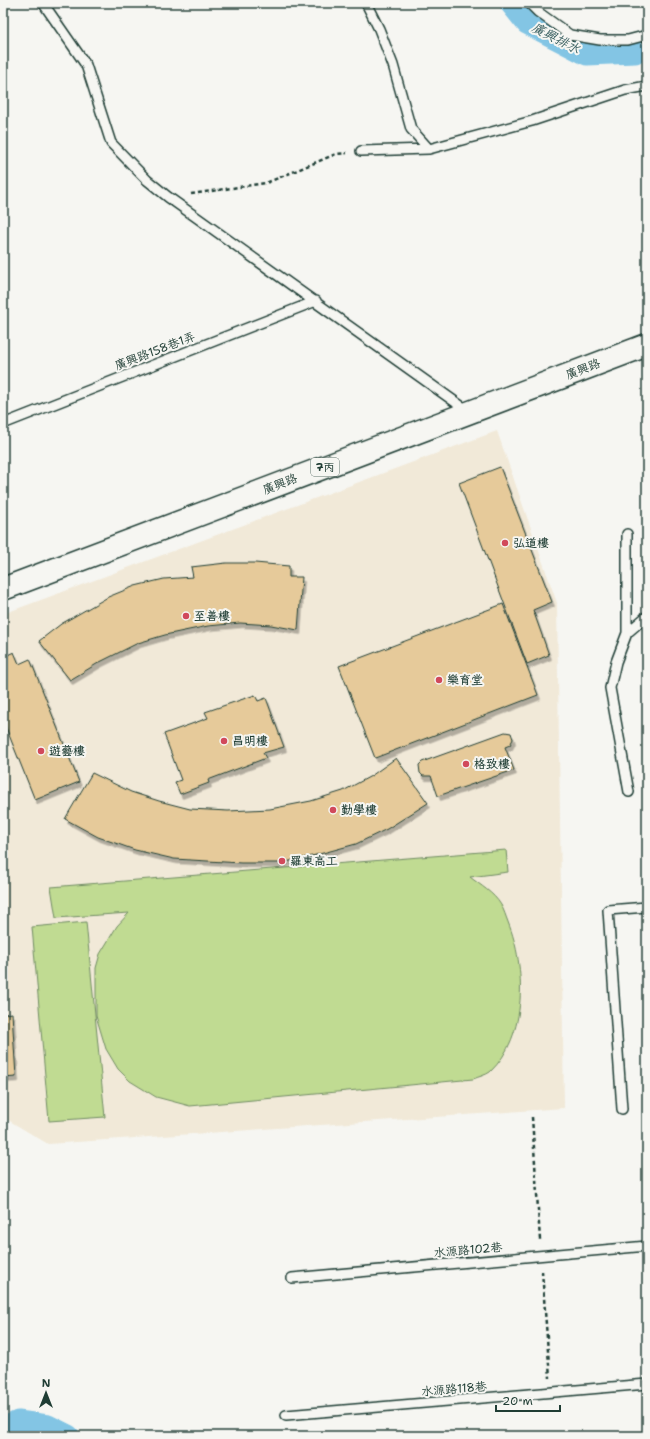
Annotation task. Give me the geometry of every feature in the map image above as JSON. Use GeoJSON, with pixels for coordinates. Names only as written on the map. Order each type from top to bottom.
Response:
{"type":"FeatureCollection","features":[{"type":"Feature","properties":{"kind":"main road","name":"廣興路"},"geometry":{"type":"LineString","coordinates":[[3,589],[647,345]]}},
{"type":"Feature","properties":{"kind":"lane"},"geometry":{"type":"LineString","coordinates":[[43,3],[86,65],[111,143],[147,180],[168,197],[316,301],[469,412]]}},
{"type":"Feature","properties":{"kind":"lane"},"geometry":{"type":"LineString","coordinates":[[366,3],[394,65],[411,129],[429,149]]}},
{"type":"Feature","properties":{"kind":"lane"},"geometry":{"type":"LineString","coordinates":[[529,3],[538,12],[570,35],[600,40],[628,40],[647,35]]}},
{"type":"Feature","properties":{"kind":"lane"},"geometry":{"type":"LineString","coordinates":[[361,151],[429,149],[532,121],[625,90],[647,86]]}},
{"type":"Feature","properties":{"kind":"lane","name":"廣興路158巷1弄"},"geometry":{"type":"LineString","coordinates":[[3,424],[316,301]]}},
{"type":"Feature","properties":{"kind":"lane"},"geometry":{"type":"LineString","coordinates":[[627,534],[627,633],[616,662],[610,688],[629,792]]}},
{"type":"Feature","properties":{"kind":"lane"},"geometry":{"type":"LineString","coordinates":[[627,633],[647,616]]}},
{"type":"Feature","properties":{"kind":"lane"},"geometry":{"type":"LineString","coordinates":[[622,1109],[608,910],[647,907]]}},
{"type":"Feature","properties":{"kind":"lane","name":"水源路102巷"},"geometry":{"type":"LineString","coordinates":[[292,1278],[647,1246]]}},
{"type":"Feature","properties":{"kind":"lane","name":"水源路118巷"},"geometry":{"type":"LineString","coordinates":[[286,1415],[647,1384]]}},
{"type":"Feature","properties":{"kind":"path"},"geometry":{"type":"LineString","coordinates":[[168,197],[266,183],[336,154],[361,151]]}},
{"type":"Feature","properties":{"kind":"shaded area","name":"羅東高工"},"geometry":{"type":"Polygon","coordinates":[[[497,431],[557,603],[564,1108],[48,1144],[3,1117],[3,614],[497,431]]]}},
{"type":"Feature","properties":{"kind":"green space"},"geometry":{"type":"Polygon","coordinates":[[[506,850],[508,872],[470,877],[491,893],[502,907],[514,940],[518,959],[520,1000],[517,1021],[511,1040],[502,1057],[490,1072],[473,1079],[190,1106],[156,1097],[130,1081],[118,1069],[106,1049],[96,1016],[96,968],[100,954],[117,926],[129,913],[56,918],[51,887],[506,850]]]}},
{"type":"Feature","properties":{"kind":"green space"},"geometry":{"type":"Polygon","coordinates":[[[86,922],[105,1117],[49,1121],[32,927],[86,922]]]}},
{"type":"Feature","properties":{"kind":"building","name":"弘道樓"},"geometry":{"type":"Polygon","coordinates":[[[500,467],[552,602],[533,610],[549,655],[527,664],[459,483],[500,467]]]}},
{"type":"Feature","properties":{"kind":"building","name":"至善樓"},"geometry":{"type":"Polygon","coordinates":[[[226,563],[255,563],[289,566],[289,577],[302,577],[298,630],[271,625],[240,623],[208,626],[165,635],[138,643],[100,662],[70,680],[39,641],[61,624],[108,597],[135,586],[164,579],[193,577],[191,567],[226,563]]]}},
{"type":"Feature","properties":{"kind":"building","name":"樂育堂"},"geometry":{"type":"Polygon","coordinates":[[[503,604],[538,695],[375,758],[339,666],[503,604]]]}},
{"type":"Feature","properties":{"kind":"building","name":"遊藝樓"},"geometry":{"type":"Polygon","coordinates":[[[14,652],[19,664],[30,659],[79,782],[35,800],[3,720],[3,657],[14,652]]]}},
{"type":"Feature","properties":{"kind":"building","name":"昌明樓"},"geometry":{"type":"Polygon","coordinates":[[[255,695],[258,701],[266,698],[284,747],[263,753],[266,758],[208,780],[209,783],[180,794],[175,782],[181,780],[164,734],[208,718],[205,712],[255,695]]]}},
{"type":"Feature","properties":{"kind":"building","name":"格致樓"},"geometry":{"type":"Polygon","coordinates":[[[505,732],[511,733],[513,739],[510,745],[505,747],[514,770],[438,796],[431,776],[423,776],[420,773],[419,765],[422,762],[505,732]]]}},
{"type":"Feature","properties":{"kind":"building","name":"勤學樓"},"geometry":{"type":"Polygon","coordinates":[[[396,758],[428,803],[387,829],[356,844],[281,863],[241,863],[174,859],[135,850],[98,837],[65,819],[92,773],[131,792],[190,809],[228,811],[270,809],[311,801],[343,791],[371,776],[396,758]]]}},
{"type":"Feature","properties":{"kind":"building"},"geometry":{"type":"Polygon","coordinates":[[[12,1013],[16,1077],[3,1078],[3,1014],[12,1013]]]}},
{"type":"Feature","properties":{"kind":"waterway","name":"廣興排水"},"geometry":{"type":"LineString","coordinates":[[511,3],[527,23],[587,54],[635,52]]}},
{"type":"Feature","properties":{"kind":"waterway"},"geometry":{"type":"LineString","coordinates":[[3,1429],[18,1422],[48,1426],[68,1436]]}},
{"type":"Feature","properties":{"kind":"place","name":"弘道樓"},"geometry":{"type":"Point","coordinates":[505,543]}},
{"type":"Feature","properties":{"kind":"place","name":"至善樓"},"geometry":{"type":"Point","coordinates":[186,616]}},
{"type":"Feature","properties":{"kind":"place","name":"樂育堂"},"geometry":{"type":"Point","coordinates":[439,680]}},
{"type":"Feature","properties":{"kind":"place","name":"昌明樓"},"geometry":{"type":"Point","coordinates":[224,741]}},
{"type":"Feature","properties":{"kind":"place","name":"遊藝樓"},"geometry":{"type":"Point","coordinates":[41,751]}},
{"type":"Feature","properties":{"kind":"place","name":"格致樓"},"geometry":{"type":"Point","coordinates":[466,764]}},
{"type":"Feature","properties":{"kind":"place","name":"勤學樓"},"geometry":{"type":"Point","coordinates":[333,810]}},
{"type":"Feature","properties":{"kind":"place","name":"羅東高工"},"geometry":{"type":"Point","coordinates":[282,861]}}]}
